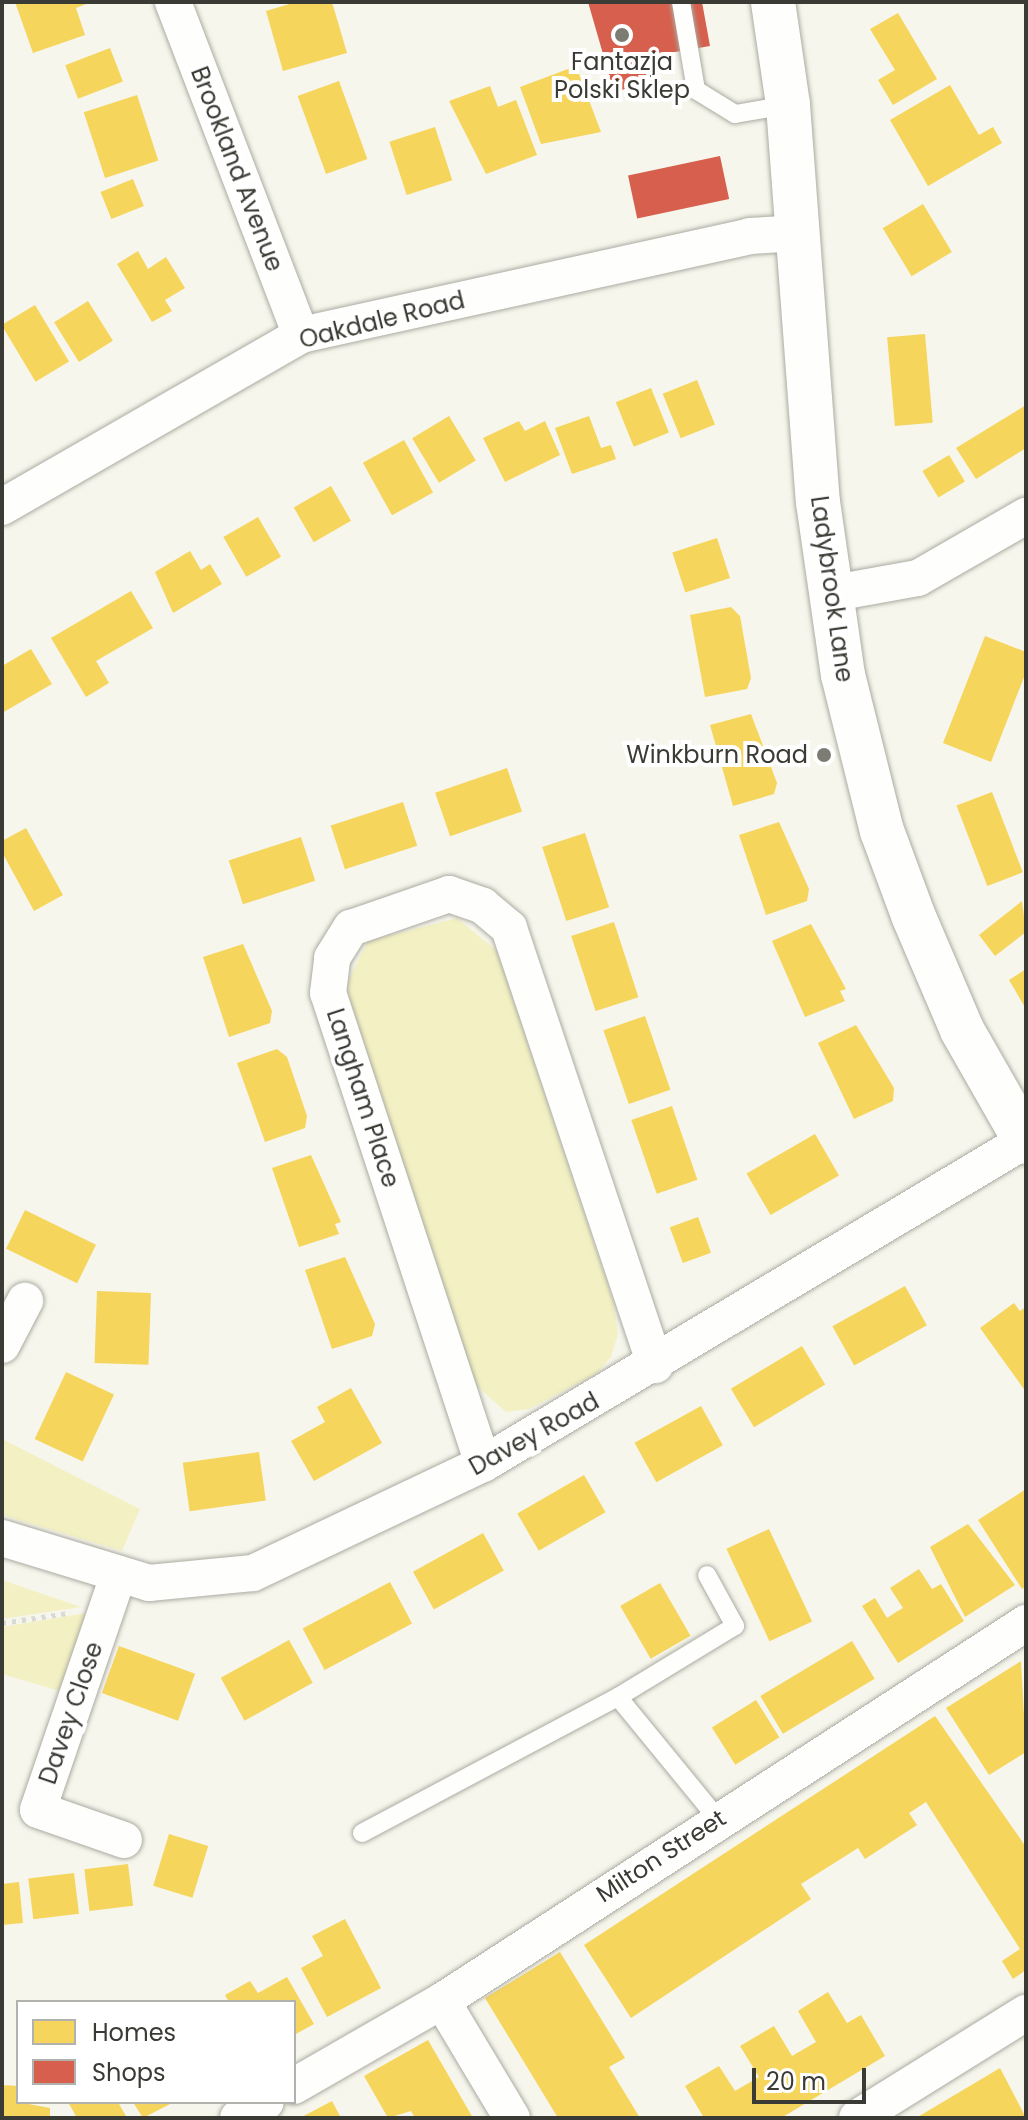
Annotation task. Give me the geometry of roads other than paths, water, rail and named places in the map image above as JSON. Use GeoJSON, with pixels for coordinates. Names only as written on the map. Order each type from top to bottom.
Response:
{"type":"FeatureCollection","features":[{"type":"Feature","properties":{"kind":"street","name":"Brookland Avenue"},"geometry":{"type":"LineString","coordinates":[[173,2],[301,335]]}},
{"type":"Feature","properties":{"kind":"street","name":"Ladybrook Lane"},"geometry":{"type":"LineString","coordinates":[[773,2],[788,105],[829,594],[882,831],[962,1030],[1026,1141]]}},
{"type":"Feature","properties":{"kind":"street","name":"Oakdale Road"},"geometry":{"type":"LineString","coordinates":[[2,507],[301,335],[750,236],[799,233]]}},
{"type":"Feature","properties":{"kind":"street"},"geometry":{"type":"LineString","coordinates":[[829,594],[918,578],[1026,516]]}},
{"type":"Feature","properties":{"kind":"street","name":"Langham Place"},"geometry":{"type":"LineString","coordinates":[[483,1464],[328,993],[332,958],[351,928],[449,894],[483,906],[509,928],[655,1365]]}},
{"type":"Feature","properties":{"kind":"street","name":"Davey Road"},"geometry":{"type":"LineString","coordinates":[[2,1538],[113,1591],[149,1583],[253,1573],[483,1464],[655,1365],[1026,1141]]}},
{"type":"Feature","properties":{"kind":"street"},"geometry":{"type":"LineString","coordinates":[[2,1345],[25,1301]]}},
{"type":"Feature","properties":{"kind":"street","name":"Davey Close"},"geometry":{"type":"LineString","coordinates":[[113,1591],[38,1810],[124,1840]]}},
{"type":"Feature","properties":{"kind":"street","name":"Milton Street"},"geometry":{"type":"LineString","coordinates":[[296,2085],[442,2001],[718,1819],[1026,1623]]}},
{"type":"Feature","properties":{"kind":"street"},"geometry":{"type":"LineString","coordinates":[[442,2001],[512,2118]]}},
{"type":"Feature","properties":{"kind":"street"},"geometry":{"type":"LineString","coordinates":[[857,2118],[1026,2013]]}},
{"type":"Feature","properties":{"kind":"street"},"geometry":{"type":"LineString","coordinates":[[238,2118],[262,2104]]}},
{"type":"Feature","properties":{"kind":"lane"},"geometry":{"type":"LineString","coordinates":[[681,2],[696,90],[735,114],[788,105]]}},
{"type":"Feature","properties":{"kind":"lane"},"geometry":{"type":"LineString","coordinates":[[362,1833],[618,1697],[735,1626],[707,1575]]}},
{"type":"Feature","properties":{"kind":"lane"},"geometry":{"type":"LineString","coordinates":[[618,1697],[718,1819]]}},
{"type":"Feature","properties":{"kind":"place","name":"Fantazja Polski Sklep"},"geometry":{"type":"Point","coordinates":[622,35]}},
{"type":"Feature","properties":{"kind":"place","name":"Winkburn Road"},"geometry":{"type":"Point","coordinates":[824,755]}}]}
